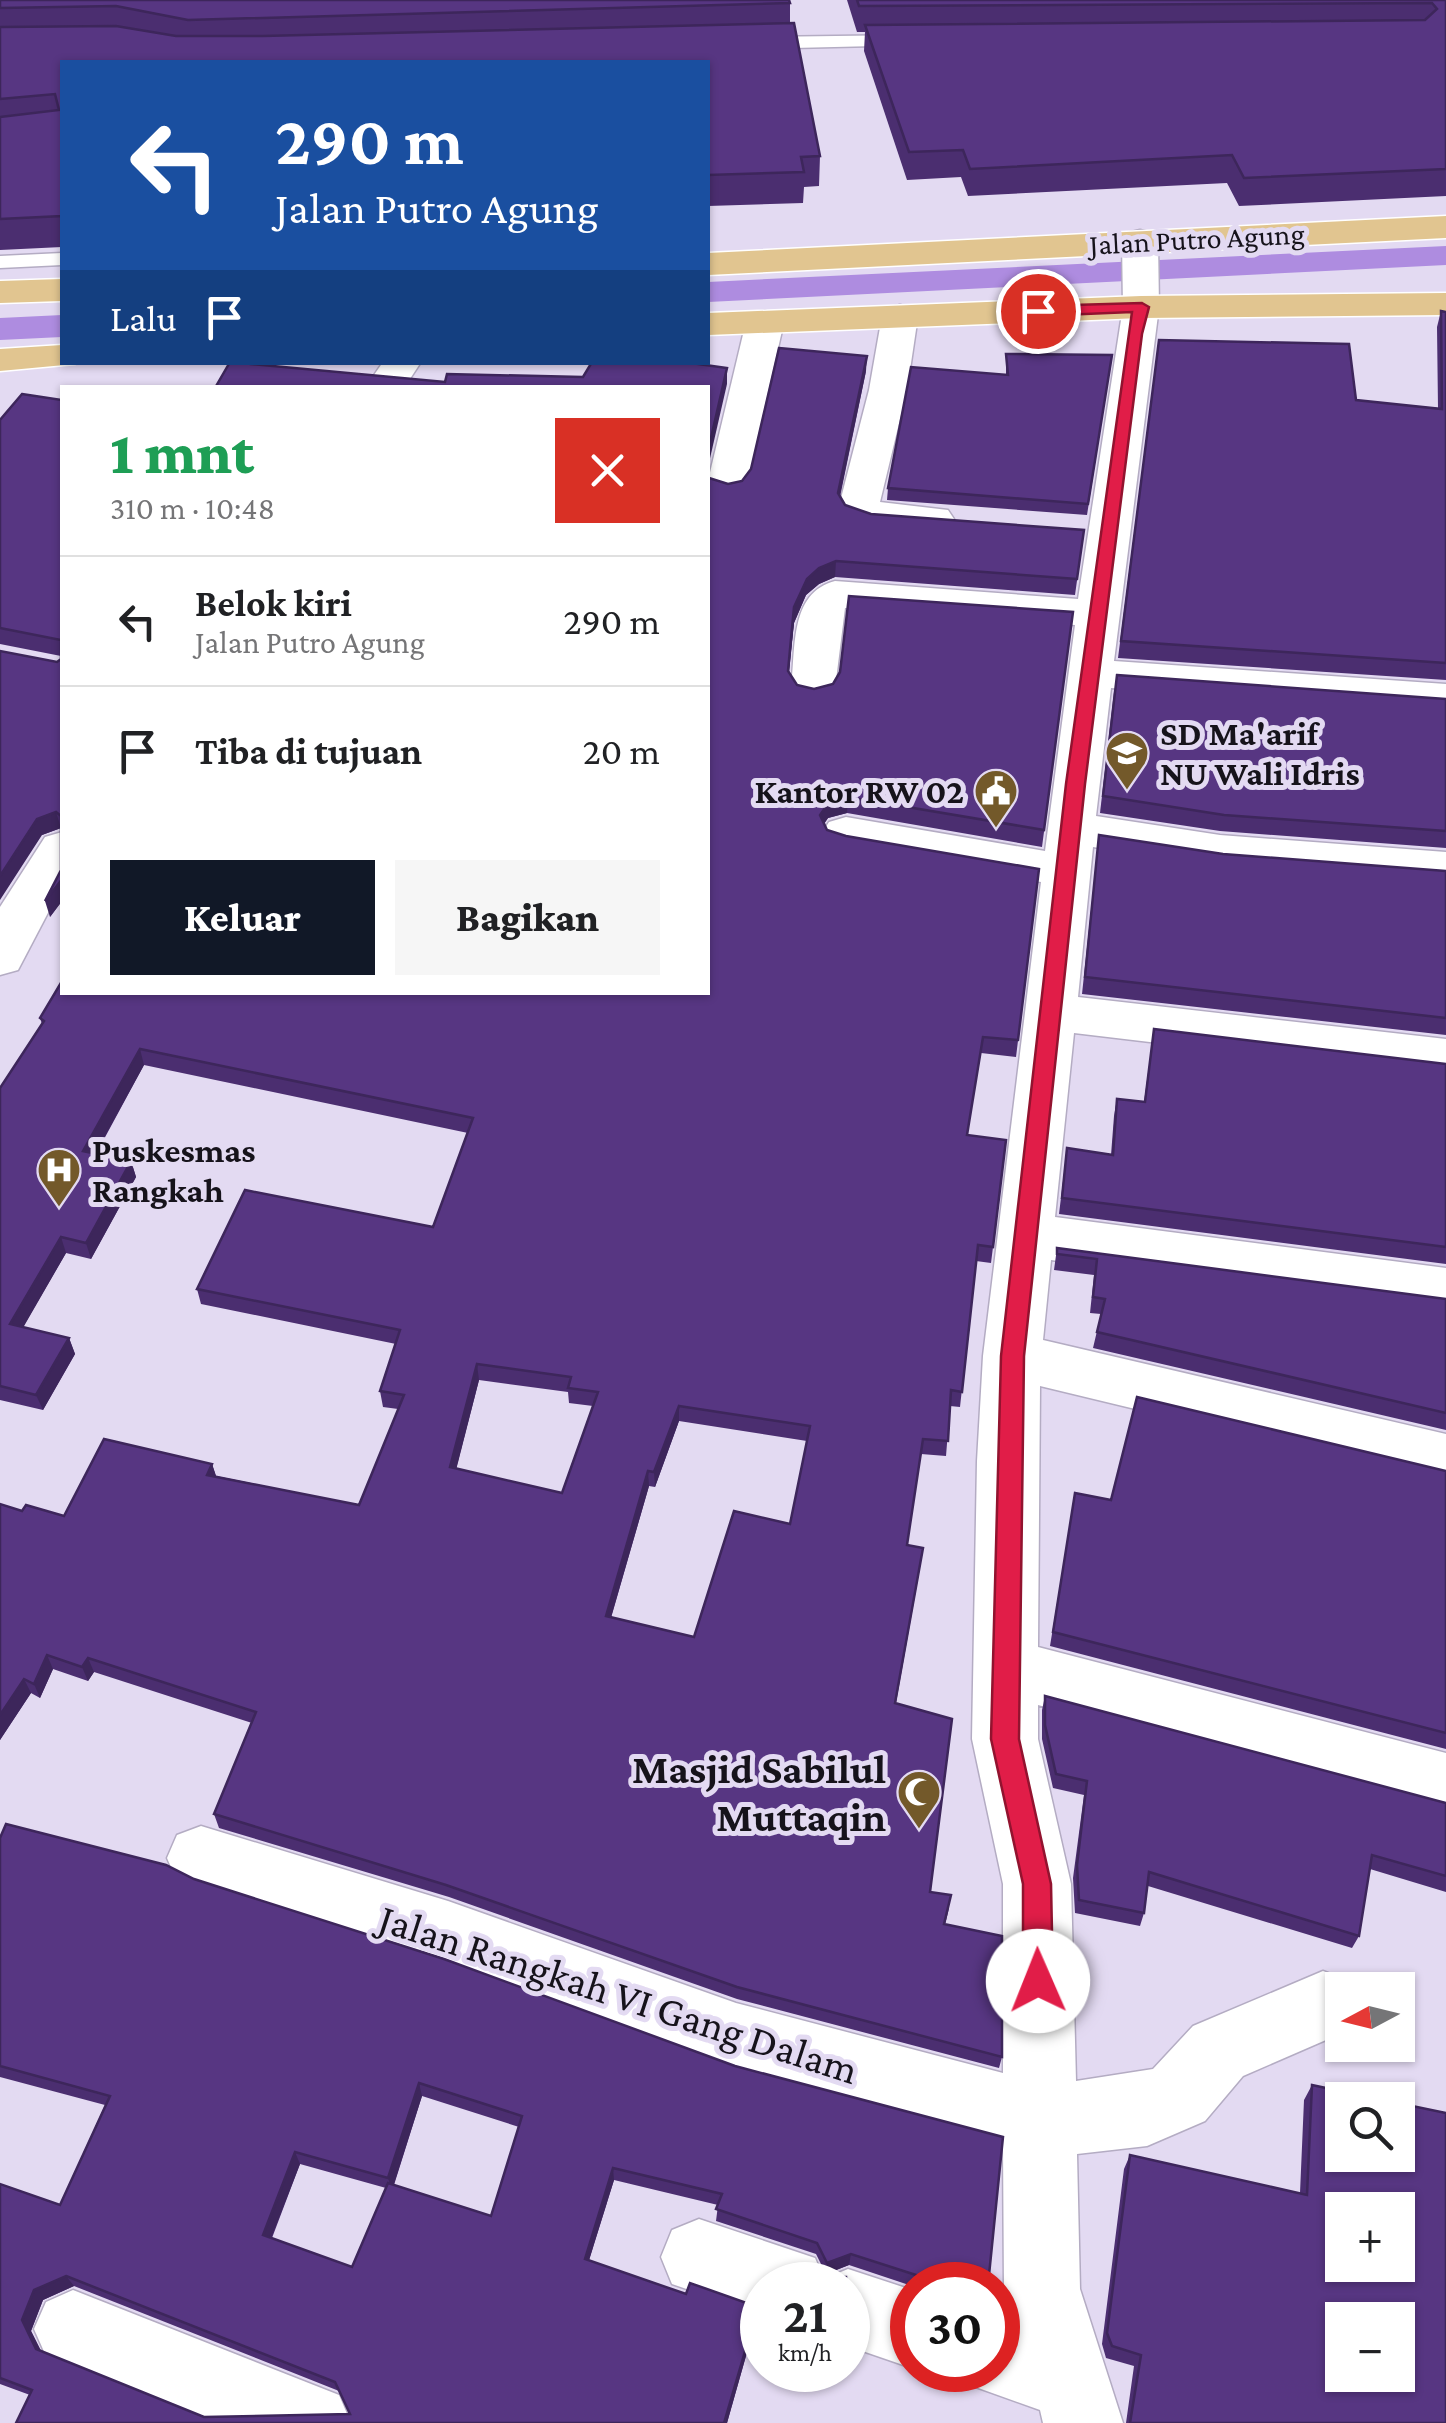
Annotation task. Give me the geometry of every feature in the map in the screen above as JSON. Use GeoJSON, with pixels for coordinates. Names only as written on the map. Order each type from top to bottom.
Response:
{"type":"FeatureCollection","features":[{"type":"Feature","properties":{"kind":"main road","name":"Jalan Putro Agung"},"geometry":{"type":"LineString","coordinates":[[710,324],[900,316],[1141,273],[1446,228]]}},
{"type":"Feature","properties":{"kind":"main road","name":"Jalan Putro Agung"},"geometry":{"type":"LineString","coordinates":[[710,264],[1141,273],[1446,304]]}},
{"type":"Feature","properties":{"kind":"main road"},"geometry":{"type":"LineString","coordinates":[[0,292],[60,290]]}},
{"type":"Feature","properties":{"kind":"main road"},"geometry":{"type":"LineString","coordinates":[[0,360],[60,356]]}},
{"type":"Feature","properties":{"kind":"street"},"geometry":{"type":"LineString","coordinates":[[1077,2402],[1042,2290],[1037,1884],[1005,1739],[1012,1356],[1100,614],[1092,532],[1134,334],[1141,273]]}},
{"type":"Feature","properties":{"kind":"street"},"geometry":{"type":"LineString","coordinates":[[900,316],[888,390],[859,506],[870,514],[981,523]]}},
{"type":"Feature","properties":{"kind":"street"},"geometry":{"type":"LineString","coordinates":[[727,484],[765,322]]}},
{"type":"Feature","properties":{"kind":"street"},"geometry":{"type":"LineString","coordinates":[[813,688],[823,604],[834,594],[1100,614]]}},
{"type":"Feature","properties":{"kind":"street"},"geometry":{"type":"LineString","coordinates":[[1092,673],[1446,698]]}},
{"type":"Feature","properties":{"kind":"street"},"geometry":{"type":"LineString","coordinates":[[846,833],[1069,850],[1220,851],[1446,868]]}},
{"type":"Feature","properties":{"kind":"street"},"geometry":{"type":"LineString","coordinates":[[0,958],[56,869]]}},
{"type":"Feature","properties":{"kind":"street"},"geometry":{"type":"LineString","coordinates":[[1053,1012],[1446,1058]]}},
{"type":"Feature","properties":{"kind":"street"},"geometry":{"type":"LineString","coordinates":[[1028,1235],[1446,1290]]}},
{"type":"Feature","properties":{"kind":"street"},"geometry":{"type":"LineString","coordinates":[[1012,1356],[1446,1458]]}},
{"type":"Feature","properties":{"kind":"street"},"geometry":{"type":"LineString","coordinates":[[1004,1667],[1446,1784]]}},
{"type":"Feature","properties":{"kind":"street","name":"Jalan Rangkah VI Gang Dalam"},"geometry":{"type":"LineString","coordinates":[[201,1858],[448,1935],[736,2039],[1039,2119],[1106,2116],[1146,2108],[1179,2095],[1218,2051],[1323,2006]]}},
{"type":"Feature","properties":{"kind":"street"},"geometry":{"type":"LineString","coordinates":[[700,2257],[740,2270]]}},
{"type":"Feature","properties":{"kind":"street"},"geometry":{"type":"LineString","coordinates":[[73,2329],[311,2423]]}},
{"type":"Feature","properties":{"kind":"street"},"geometry":{"type":"LineString","coordinates":[[1020,2370],[1077,2402]]}},
{"type":"Feature","properties":{"kind":"lane"},"geometry":{"type":"LineString","coordinates":[[729,43],[926,41]]}},
{"type":"Feature","properties":{"kind":"lane"},"geometry":{"type":"LineString","coordinates":[[0,262],[60,259]]}},
{"type":"Feature","properties":{"kind":"shaded area"},"geometry":{"type":"Polygon","coordinates":[[[1446,246],[1446,265],[710,302],[710,282],[1446,246]]]}},
{"type":"Feature","properties":{"kind":"shaded area"},"geometry":{"type":"Polygon","coordinates":[[[60,315],[60,337],[0,340],[0,318],[60,315]]]}},
{"type":"Feature","properties":{"kind":"building"},"geometry":{"type":"Polygon","coordinates":[[[0,0],[790,3],[188,20],[116,6],[0,8],[0,0]]]}},
{"type":"Feature","properties":{"kind":"building"},"geometry":{"type":"Polygon","coordinates":[[[857,0],[1446,0],[1446,169],[1244,178],[1232,155],[970,169],[963,150],[909,152],[865,25],[1425,20],[1437,9],[1432,3],[859,6],[857,0]]]}},
{"type":"Feature","properties":{"kind":"building"},"geometry":{"type":"Polygon","coordinates":[[[794,23],[820,156],[801,157],[804,172],[710,175],[710,60],[60,60],[60,216],[0,219],[0,117],[59,110],[55,94],[0,99],[0,27],[116,26],[176,36],[794,23]]]}},
{"type":"Feature","properties":{"kind":"building"},"geometry":{"type":"Polygon","coordinates":[[[1441,311],[1446,312],[1446,663],[1121,641],[1159,340],[1349,344],[1356,400],[1442,409],[1441,311]]]}},
{"type":"Feature","properties":{"kind":"building"},"geometry":{"type":"Polygon","coordinates":[[[779,348],[867,356],[838,493],[845,505],[871,514],[1084,530],[1077,579],[836,561],[819,568],[807,579],[794,607],[788,671],[797,685],[814,689],[833,684],[840,672],[849,596],[1073,612],[1044,830],[848,797],[829,802],[820,815],[827,830],[846,836],[1039,869],[1018,1040],[983,1037],[967,1135],[1006,1140],[993,1247],[978,1245],[962,1392],[951,1390],[948,1441],[923,1439],[907,1545],[923,1548],[895,1703],[952,1719],[930,1892],[951,1895],[944,1924],[1002,1936],[1002,2057],[737,1987],[446,1885],[214,1814],[256,1712],[88,1658],[82,1667],[47,1655],[34,1684],[24,1679],[0,1715],[0,1504],[22,1511],[26,1505],[64,1516],[104,1439],[212,1464],[207,1475],[359,1505],[404,1395],[380,1391],[400,1330],[197,1289],[245,1190],[433,1227],[473,1118],[140,1049],[83,1151],[131,1161],[86,1243],[61,1237],[10,1324],[69,1338],[36,1395],[0,1386],[0,1088],[44,1021],[40,1018],[60,984],[60,995],[710,995],[710,478],[728,484],[742,481],[751,469],[779,348]],[[477,1364],[450,1467],[562,1493],[598,1392],[568,1388],[571,1377],[477,1364]],[[679,1406],[654,1472],[648,1471],[606,1616],[694,1637],[734,1511],[790,1524],[810,1426],[679,1406]]]}},
{"type":"Feature","properties":{"kind":"building"},"geometry":{"type":"Polygon","coordinates":[[[1006,354],[1112,355],[1088,504],[888,488],[911,367],[1008,375],[1006,354]]]}},
{"type":"Feature","properties":{"kind":"building"},"geometry":{"type":"Polygon","coordinates":[[[228,365],[445,382],[447,374],[583,377],[590,365],[727,368],[710,442],[710,385],[217,385],[228,365]]]}},
{"type":"Feature","properties":{"kind":"building"},"geometry":{"type":"Polygon","coordinates":[[[22,394],[60,400],[60,640],[0,628],[0,420],[22,394]]]}},
{"type":"Feature","properties":{"kind":"building"},"geometry":{"type":"Polygon","coordinates":[[[0,651],[60,660],[60,815],[56,812],[37,819],[0,876],[0,651]]]}},
{"type":"Feature","properties":{"kind":"building"},"geometry":{"type":"Polygon","coordinates":[[[1117,675],[1446,699],[1446,831],[1224,815],[1103,796],[1117,675]]]}},
{"type":"Feature","properties":{"kind":"building"},"geometry":{"type":"Polygon","coordinates":[[[1099,835],[1223,854],[1446,871],[1446,1018],[1085,977],[1099,835]]]}},
{"type":"Feature","properties":{"kind":"building"},"geometry":{"type":"Polygon","coordinates":[[[60,872],[60,882],[45,901],[60,872]]]}},
{"type":"Feature","properties":{"kind":"building"},"geometry":{"type":"Polygon","coordinates":[[[1154,1029],[1446,1064],[1446,1247],[1062,1198],[1067,1148],[1113,1155],[1117,1099],[1145,1102],[1154,1029]]]}},
{"type":"Feature","properties":{"kind":"building"},"geometry":{"type":"Polygon","coordinates":[[[1057,1248],[1446,1299],[1446,1413],[1097,1332],[1105,1299],[1093,1297],[1097,1259],[1057,1254],[1057,1248]]]}},
{"type":"Feature","properties":{"kind":"building"},"geometry":{"type":"Polygon","coordinates":[[[1137,1397],[1446,1471],[1446,1733],[1053,1632],[1075,1493],[1111,1500],[1137,1397]]]}},
{"type":"Feature","properties":{"kind":"building"},"geometry":{"type":"Polygon","coordinates":[[[1045,1696],[1446,1803],[1446,1876],[1372,1855],[1359,1936],[1149,1872],[1144,1913],[1079,1900],[1077,1865],[1087,1781],[1056,1774],[1045,1725],[1045,1696]]]}},
{"type":"Feature","properties":{"kind":"building"},"geometry":{"type":"Polygon","coordinates":[[[6,1824],[166,1865],[194,1879],[444,1959],[735,2066],[1003,2137],[990,2262],[890,2262],[890,2267],[851,2254],[826,2262],[817,2243],[716,2209],[722,2194],[613,2168],[585,2259],[686,2294],[690,2283],[740,2301],[740,2368],[724,2423],[16,2423],[32,2390],[0,2378],[0,2184],[60,2205],[110,2096],[0,2066],[0,1838],[6,1824]],[[419,2083],[388,2178],[295,2152],[263,2235],[352,2267],[388,2183],[491,2216],[522,2116],[419,2083]],[[66,2276],[34,2290],[22,2320],[36,2349],[204,2417],[350,2414],[335,2382],[66,2276]]]}},
{"type":"Feature","properties":{"kind":"building"},"geometry":{"type":"Polygon","coordinates":[[[1312,2085],[1325,2088],[1325,2172],[1415,2172],[1415,2107],[1446,2113],[1446,2423],[1130,2423],[1141,2355],[1112,2346],[1107,2333],[1130,2155],[1307,2195],[1312,2085]]]}},
{"type":"Feature","properties":{"kind":"place","name":"SD Ma'arif NU Wali Idris"},"geometry":{"type":"Point","coordinates":[1127,791]}},
{"type":"Feature","properties":{"kind":"place","name":"Kantor RW 02"},"geometry":{"type":"Point","coordinates":[996,829]}},
{"type":"Feature","properties":{"kind":"place","name":"Puskesmas Rangkah"},"geometry":{"type":"Point","coordinates":[59,1208]}},
{"type":"Feature","properties":{"kind":"place","name":"Masjid Sabilul Muttaqin"},"geometry":{"type":"Point","coordinates":[919,1830]}},
{"type":"Feature","properties":{"kind":"route"},"geometry":{"type":"LineString","coordinates":[[1038,311],[1142,307],[1134,334],[1076,784],[1012,1356],[1007,1461],[1005,1739],[1037,1884],[1038,1981]]}}]}
